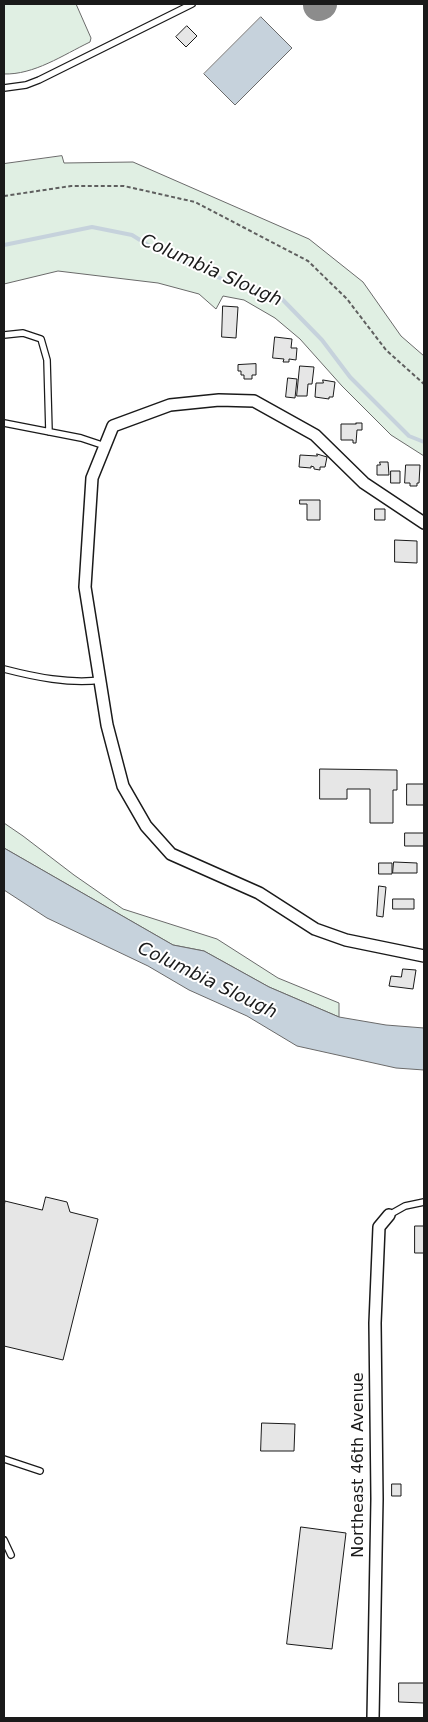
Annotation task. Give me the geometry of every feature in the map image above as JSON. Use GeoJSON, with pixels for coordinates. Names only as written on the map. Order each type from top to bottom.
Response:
{"type":"FeatureCollection","features":[{"type":"Feature","properties":{"kind":"street"},"geometry":{"type":"LineString","coordinates":[[424,523],[364,483],[316,435],[254,401],[211,401],[170,405],[113,426],[92,478],[85,587],[107,725],[123,786],[146,826],[172,854],[259,893],[303,922],[329,935],[424,956]]}},
{"type":"Feature","properties":{"kind":"street","name":"Northeast 46th Avenue"},"geometry":{"type":"LineString","coordinates":[[373,1718],[377,1499],[375,1322],[379,1227],[389,1215]]}},
{"type":"Feature","properties":{"kind":"lane"},"geometry":{"type":"LineString","coordinates":[[4,88],[39,80],[192,4]]}},
{"type":"Feature","properties":{"kind":"lane"},"geometry":{"type":"LineString","coordinates":[[4,335],[23,333],[41,339],[47,360],[49,432]]}},
{"type":"Feature","properties":{"kind":"lane"},"geometry":{"type":"LineString","coordinates":[[4,423],[81,438],[105,446]]}},
{"type":"Feature","properties":{"kind":"lane"},"geometry":{"type":"LineString","coordinates":[[4,669],[25,674],[84,682],[100,680]]}},
{"type":"Feature","properties":{"kind":"lane"},"geometry":{"type":"LineString","coordinates":[[389,1215],[404,1206],[424,1202]]}},
{"type":"Feature","properties":{"kind":"lane"},"geometry":{"type":"LineString","coordinates":[[4,1459],[40,1471]]}},
{"type":"Feature","properties":{"kind":"lane"},"geometry":{"type":"LineString","coordinates":[[4,1540],[11,1555]]}},
{"type":"Feature","properties":{"kind":"path"},"geometry":{"type":"LineString","coordinates":[[4,196],[71,186],[124,186],[195,202],[308,261],[347,300],[386,350],[424,384]]}},
{"type":"Feature","properties":{"kind":"green space"},"geometry":{"type":"Polygon","coordinates":[[[4,4],[76,4],[91,38],[90,42],[37,68],[4,74],[4,4]]]}},
{"type":"Feature","properties":{"kind":"green space"},"geometry":{"type":"Polygon","coordinates":[[[62,156],[64,163],[133,162],[309,239],[363,282],[401,336],[424,356],[424,456],[391,435],[342,386],[300,339],[275,318],[244,300],[223,296],[216,309],[199,294],[158,283],[58,271],[4,284],[4,164],[62,156]]]}},
{"type":"Feature","properties":{"kind":"green space"},"geometry":{"type":"Polygon","coordinates":[[[4,823],[123,909],[217,939],[278,978],[339,1003],[339,1017],[269,987],[204,951],[173,945],[4,848],[4,823]]]}},
{"type":"Feature","properties":{"kind":"water"},"geometry":{"type":"Polygon","coordinates":[[[261,17],[292,48],[235,105],[204,74],[261,17]]]}},
{"type":"Feature","properties":{"kind":"water"},"geometry":{"type":"Polygon","coordinates":[[[4,848],[173,945],[204,951],[269,987],[339,1017],[386,1025],[424,1028],[424,1070],[396,1068],[297,1046],[247,1016],[189,990],[148,966],[47,918],[4,890],[4,848]]]}},
{"type":"Feature","properties":{"kind":"building"},"geometry":{"type":"Polygon","coordinates":[[[187,26],[197,36],[186,47],[176,37],[187,26]]]}},
{"type":"Feature","properties":{"kind":"building"},"geometry":{"type":"Polygon","coordinates":[[[223,306],[238,307],[236,338],[222,337],[223,306]]]}},
{"type":"Feature","properties":{"kind":"building"},"geometry":{"type":"Polygon","coordinates":[[[275,337],[292,339],[291,348],[297,348],[296,360],[289,359],[289,362],[283,362],[284,359],[273,358],[275,337]]]}},
{"type":"Feature","properties":{"kind":"building"},"geometry":{"type":"Polygon","coordinates":[[[256,364],[256,375],[252,375],[252,379],[244,379],[241,371],[238,371],[238,365],[256,364]]]}},
{"type":"Feature","properties":{"kind":"building"},"geometry":{"type":"Polygon","coordinates":[[[300,366],[314,367],[312,384],[308,384],[307,396],[297,396],[300,366]]]}},
{"type":"Feature","properties":{"kind":"building"},"geometry":{"type":"Polygon","coordinates":[[[288,378],[297,379],[295,398],[286,397],[288,378]]]}},
{"type":"Feature","properties":{"kind":"building"},"geometry":{"type":"Polygon","coordinates":[[[323,380],[335,382],[333,397],[329,397],[329,399],[315,397],[316,383],[323,383],[323,380]]]}},
{"type":"Feature","properties":{"kind":"building"},"geometry":{"type":"Polygon","coordinates":[[[362,423],[362,430],[357,430],[356,443],[353,443],[353,440],[341,440],[341,424],[362,423]]]}},
{"type":"Feature","properties":{"kind":"building"},"geometry":{"type":"Polygon","coordinates":[[[317,454],[327,457],[325,467],[320,467],[320,470],[314,469],[311,466],[311,468],[299,467],[300,455],[317,456],[317,454]]]}},
{"type":"Feature","properties":{"kind":"building"},"geometry":{"type":"Polygon","coordinates":[[[380,462],[388,462],[389,475],[377,475],[377,465],[380,465],[380,462]]]}},
{"type":"Feature","properties":{"kind":"building"},"geometry":{"type":"Polygon","coordinates":[[[406,465],[420,465],[419,483],[417,483],[417,486],[410,486],[410,483],[405,483],[406,465]]]}},
{"type":"Feature","properties":{"kind":"building"},"geometry":{"type":"Polygon","coordinates":[[[391,471],[400,471],[400,483],[391,483],[391,471]]]}},
{"type":"Feature","properties":{"kind":"building"},"geometry":{"type":"Polygon","coordinates":[[[300,500],[320,500],[320,520],[307,520],[307,504],[300,504],[300,500]]]}},
{"type":"Feature","properties":{"kind":"building"},"geometry":{"type":"Polygon","coordinates":[[[375,509],[385,509],[385,520],[375,520],[375,509]]]}},
{"type":"Feature","properties":{"kind":"building"},"geometry":{"type":"Polygon","coordinates":[[[395,540],[417,541],[417,563],[395,562],[395,540]]]}},
{"type":"Feature","properties":{"kind":"building"},"geometry":{"type":"Polygon","coordinates":[[[320,769],[397,770],[397,790],[393,790],[393,823],[370,823],[370,789],[347,789],[347,799],[320,799],[320,769]]]}},
{"type":"Feature","properties":{"kind":"building"},"geometry":{"type":"Polygon","coordinates":[[[407,784],[424,784],[424,805],[407,805],[407,784]]]}},
{"type":"Feature","properties":{"kind":"building"},"geometry":{"type":"Polygon","coordinates":[[[405,833],[424,833],[424,846],[405,846],[405,833]]]}},
{"type":"Feature","properties":{"kind":"building"},"geometry":{"type":"Polygon","coordinates":[[[394,862],[417,863],[417,873],[393,873],[394,862]]]}},
{"type":"Feature","properties":{"kind":"building"},"geometry":{"type":"Polygon","coordinates":[[[379,863],[392,863],[392,874],[379,874],[379,863]]]}},
{"type":"Feature","properties":{"kind":"building"},"geometry":{"type":"Polygon","coordinates":[[[379,886],[386,887],[383,917],[377,916],[379,886]]]}},
{"type":"Feature","properties":{"kind":"building"},"geometry":{"type":"Polygon","coordinates":[[[393,899],[414,899],[414,909],[393,909],[393,899]]]}},
{"type":"Feature","properties":{"kind":"building"},"geometry":{"type":"Polygon","coordinates":[[[403,969],[416,970],[413,989],[389,986],[391,976],[401,977],[403,969]]]}},
{"type":"Feature","properties":{"kind":"building"},"geometry":{"type":"Polygon","coordinates":[[[46,1197],[67,1202],[70,1212],[98,1219],[63,1360],[4,1346],[5,1201],[42,1210],[46,1197]]]}},
{"type":"Feature","properties":{"kind":"building"},"geometry":{"type":"Polygon","coordinates":[[[415,1226],[424,1226],[424,1253],[415,1253],[415,1226]]]}},
{"type":"Feature","properties":{"kind":"building"},"geometry":{"type":"Polygon","coordinates":[[[262,1423],[295,1424],[294,1451],[261,1451],[262,1423]]]}},
{"type":"Feature","properties":{"kind":"building"},"geometry":{"type":"Polygon","coordinates":[[[392,1484],[401,1484],[401,1496],[392,1496],[392,1484]]]}},
{"type":"Feature","properties":{"kind":"building"},"geometry":{"type":"Polygon","coordinates":[[[301,1527],[346,1533],[332,1649],[287,1644],[301,1527]]]}},
{"type":"Feature","properties":{"kind":"building"},"geometry":{"type":"Polygon","coordinates":[[[399,1683],[424,1683],[424,1703],[399,1702],[399,1683]]]}},
{"type":"Feature","properties":{"kind":"waterway","name":"Columbia Slough"},"geometry":{"type":"LineString","coordinates":[[4,245],[92,227],[132,235],[156,250],[227,281],[282,299],[322,340],[350,377],[409,436],[424,442]]}}]}
